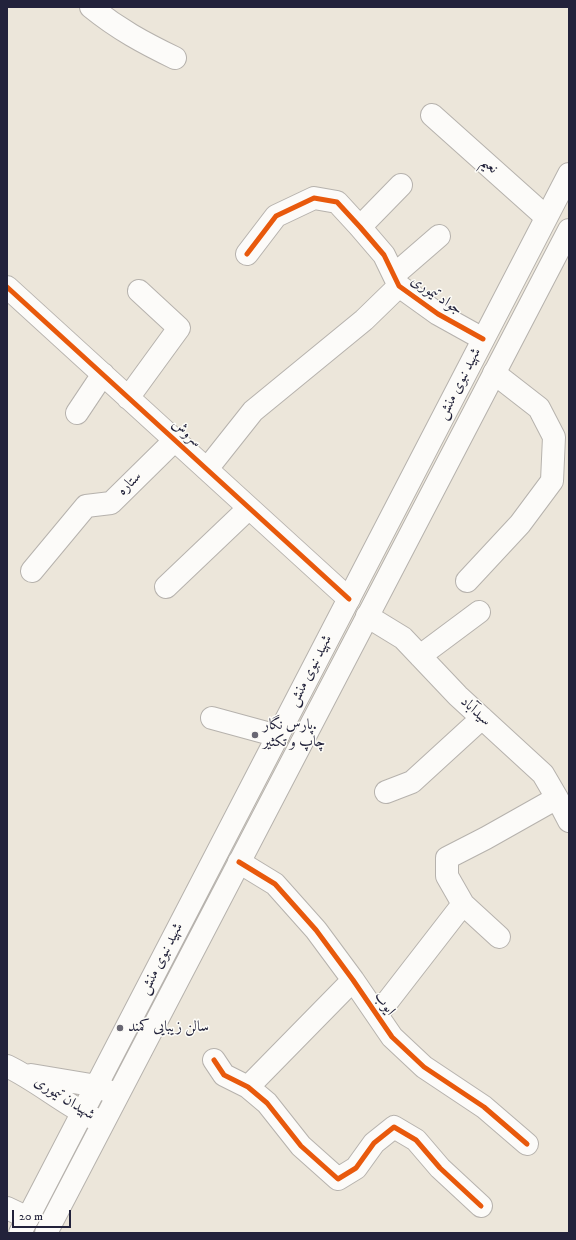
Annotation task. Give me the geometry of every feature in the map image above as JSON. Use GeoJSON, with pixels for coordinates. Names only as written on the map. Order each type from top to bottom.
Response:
{"type":"FeatureCollection","features":[{"type":"Feature","properties":{"kind":"street"},"geometry":{"type":"LineString","coordinates":[[91,7],[112,24],[142,42],[175,58]]}},
{"type":"Feature","properties":{"kind":"street","name":"نعیم"},"geometry":{"type":"LineString","coordinates":[[432,115],[546,217]]}},
{"type":"Feature","properties":{"kind":"street","name":"شهید نبوی منش"},"geometry":{"type":"LineString","coordinates":[[24,1226],[569,174]]}},
{"type":"Feature","properties":{"kind":"street"},"geometry":{"type":"LineString","coordinates":[[360,227],[401,185]]}},
{"type":"Feature","properties":{"kind":"street","name":"جواد تیموری"},"geometry":{"type":"LineString","coordinates":[[247,254],[276,216],[314,198],[337,202],[384,255],[396,281],[438,314],[483,339]]}},
{"type":"Feature","properties":{"kind":"street","name":"شهید نبوی منش"},"geometry":{"type":"LineString","coordinates":[[46,1233],[569,230]]}},
{"type":"Feature","properties":{"kind":"street"},"geometry":{"type":"LineString","coordinates":[[207,469],[253,410],[364,320],[396,281],[439,236]]}},
{"type":"Feature","properties":{"kind":"street"},"geometry":{"type":"LineString","coordinates":[[128,398],[179,328],[139,291]]}},
{"type":"Feature","properties":{"kind":"street","name":"سروش"},"geometry":{"type":"LineString","coordinates":[[9,295],[103,374],[349,599]]}},
{"type":"Feature","properties":{"kind":"street"},"geometry":{"type":"LineString","coordinates":[[467,581],[520,524],[552,481],[554,437],[539,408],[494,373]]}},
{"type":"Feature","properties":{"kind":"street"},"geometry":{"type":"LineString","coordinates":[[78,413],[103,374]]}},
{"type":"Feature","properties":{"kind":"street","name":"ستاره"},"geometry":{"type":"LineString","coordinates":[[32,571],[86,506],[111,503],[175,440]]}},
{"type":"Feature","properties":{"kind":"street"},"geometry":{"type":"LineString","coordinates":[[166,587],[249,508]]}},
{"type":"Feature","properties":{"kind":"street"},"geometry":{"type":"LineString","coordinates":[[420,656],[479,612]]}},
{"type":"Feature","properties":{"kind":"street","name":"سیدآباد"},"geometry":{"type":"LineString","coordinates":[[367,616],[403,638],[458,696],[543,774],[569,821]]}},
{"type":"Feature","properties":{"kind":"street"},"geometry":{"type":"LineString","coordinates":[[212,718],[278,736]]}},
{"type":"Feature","properties":{"kind":"street"},"geometry":{"type":"LineString","coordinates":[[386,792],[412,782],[482,718]]}},
{"type":"Feature","properties":{"kind":"street"},"geometry":{"type":"LineString","coordinates":[[499,937],[464,904],[447,876],[447,858],[557,798]]}},
{"type":"Feature","properties":{"kind":"street","name":"ایوب"},"geometry":{"type":"LineString","coordinates":[[239,862],[275,884],[316,930],[353,980],[392,1037],[424,1067],[484,1107],[527,1144]]}},
{"type":"Feature","properties":{"kind":"street"},"geometry":{"type":"LineString","coordinates":[[377,1015],[464,904]]}},
{"type":"Feature","properties":{"kind":"street"},"geometry":{"type":"LineString","coordinates":[[248,1087],[353,980]]}},
{"type":"Feature","properties":{"kind":"street"},"geometry":{"type":"LineString","coordinates":[[214,1060],[224,1074],[248,1087],[267,1104],[301,1146],[338,1179],[356,1168],[374,1143],[394,1127],[416,1140],[440,1168],[481,1206]]}},
{"type":"Feature","properties":{"kind":"street","name":"شهیدان تیموری"},"geometry":{"type":"LineString","coordinates":[[15,1070],[97,1086],[118,1096]]}},
{"type":"Feature","properties":{"kind":"street","name":"شهیدان تیموری"},"geometry":{"type":"LineString","coordinates":[[15,1070],[83,1113],[104,1123]]}},
{"type":"Feature","properties":{"kind":"street"},"geometry":{"type":"LineString","coordinates":[[7,1208],[24,1226]]}},
{"type":"Feature","properties":{"kind":"cycle path"},"geometry":{"type":"LineString","coordinates":[[247,254],[276,216],[314,198],[337,202],[384,255],[399,286],[438,314],[483,339]]}},
{"type":"Feature","properties":{"kind":"cycle path"},"geometry":{"type":"LineString","coordinates":[[7,287],[349,599]]}},
{"type":"Feature","properties":{"kind":"cycle path"},"geometry":{"type":"LineString","coordinates":[[239,862],[275,884],[316,930],[353,980],[392,1037],[424,1067],[484,1107],[527,1144]]}},
{"type":"Feature","properties":{"kind":"cycle path"},"geometry":{"type":"LineString","coordinates":[[214,1060],[224,1075],[248,1087],[267,1103],[301,1146],[338,1179],[356,1168],[374,1143],[394,1127],[416,1140],[440,1168],[481,1206]]}},
{"type":"Feature","properties":{"kind":"place","name":"پارس نگار. چاپ و تکثیر"},"geometry":{"type":"Point","coordinates":[255,735]}},
{"type":"Feature","properties":{"kind":"place","name":"سالن زیبایی کمند"},"geometry":{"type":"Point","coordinates":[120,1028]}}]}
